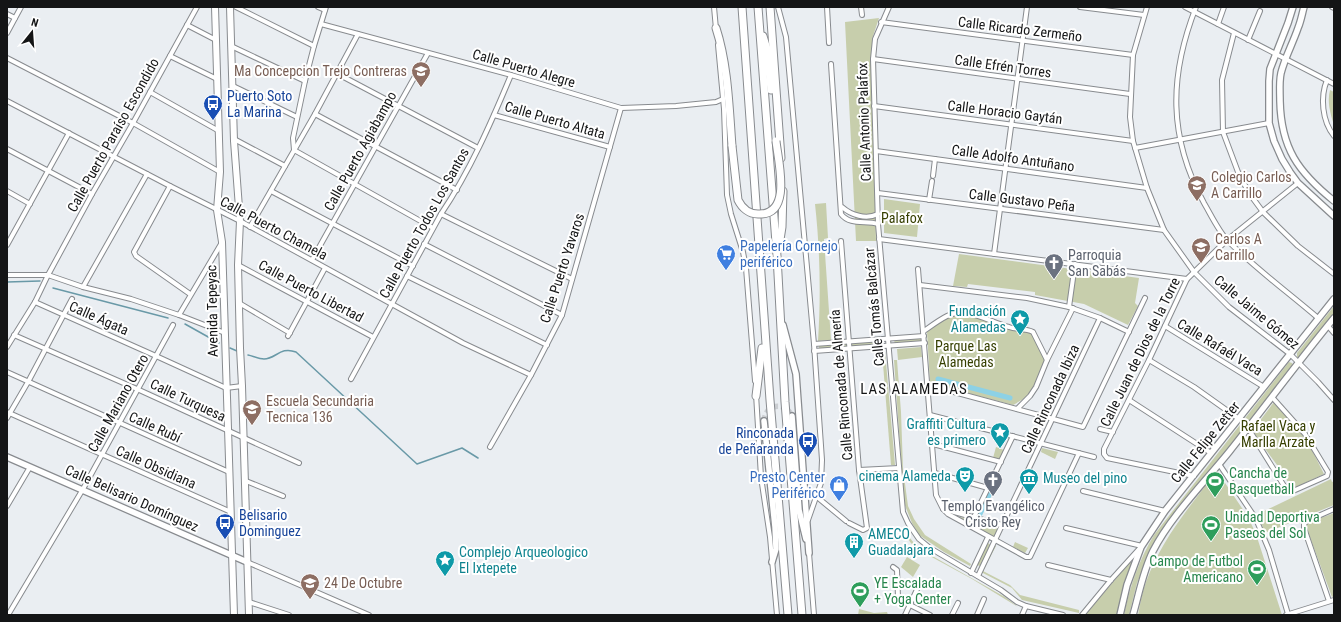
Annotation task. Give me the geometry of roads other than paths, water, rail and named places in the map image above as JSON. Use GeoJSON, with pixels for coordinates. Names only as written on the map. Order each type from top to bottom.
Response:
{"type":"FeatureCollection","features":[{"type":"Feature","properties":{"kind":"highway"},"geometry":{"type":"LineString","coordinates":[[758,7],[777,256],[785,402],[802,615]]}},
{"type":"Feature","properties":{"kind":"highway"},"geometry":{"type":"LineString","coordinates":[[770,7],[783,180],[782,227],[777,256]]}},
{"type":"Feature","properties":{"kind":"highway"},"geometry":{"type":"LineString","coordinates":[[742,10],[764,330],[788,615]]}},
{"type":"Feature","properties":{"kind":"highway"},"geometry":{"type":"LineString","coordinates":[[767,49],[770,23]]}},
{"type":"Feature","properties":{"kind":"highway"},"geometry":{"type":"LineString","coordinates":[[716,28],[724,64],[738,200],[742,207],[748,212],[762,214],[773,210],[778,204],[781,197],[781,187],[767,49],[759,24]]}},
{"type":"Feature","properties":{"kind":"highway"},"geometry":{"type":"LineString","coordinates":[[756,396],[764,330]]}},
{"type":"Feature","properties":{"kind":"main road","name":"Avenida Tepeyac"},"geometry":{"type":"LineString","coordinates":[[215,7],[220,172],[217,210],[222,242],[234,615]]}},
{"type":"Feature","properties":{"kind":"main road","name":"Avenida Tepeyac"},"geometry":{"type":"LineString","coordinates":[[230,7],[234,139],[240,221],[238,265],[246,481],[249,615]]}},
{"type":"Feature","properties":{"kind":"main road"},"geometry":{"type":"LineString","coordinates":[[1293,7],[1269,76],[1269,123],[1274,141],[1282,159],[1298,183],[1334,216]]}},
{"type":"Feature","properties":{"kind":"main road"},"geometry":{"type":"LineString","coordinates":[[1304,7],[1298,28],[1285,59],[1280,76],[1280,120],[1286,142],[1297,163],[1307,177],[1334,201]]}},
{"type":"Feature","properties":{"kind":"main road","name":"Calle Felipe Zetter"},"geometry":{"type":"LineString","coordinates":[[1120,615],[1127,585],[1141,547],[1165,511],[1334,299]]}},
{"type":"Feature","properties":{"kind":"main road"},"geometry":{"type":"LineString","coordinates":[[781,318],[796,374],[808,520],[809,553]]}},
{"type":"Feature","properties":{"kind":"main road","name":"Calle Felipe Zetter"},"geometry":{"type":"LineString","coordinates":[[1133,615],[1146,566],[1154,550],[1177,515],[1248,428],[1334,318]]}},
{"type":"Feature","properties":{"kind":"main road"},"geometry":{"type":"LineString","coordinates":[[792,416],[799,510],[809,553]]}},
{"type":"Feature","properties":{"kind":"main road"},"geometry":{"type":"LineString","coordinates":[[764,421],[776,527],[776,549],[772,562]]}},
{"type":"Feature","properties":{"kind":"main road","name":"Calle Belisario Domínguez"},"geometry":{"type":"LineString","coordinates":[[7,457],[248,562]]}},
{"type":"Feature","properties":{"kind":"street"},"geometry":{"type":"LineString","coordinates":[[7,33],[21,7]]}},
{"type":"Feature","properties":{"kind":"street","name":"Calle Puerto Paraíso Escondido"},"geometry":{"type":"LineString","coordinates":[[7,347],[9,339],[14,335],[35,302],[92,194],[197,7]]}},
{"type":"Feature","properties":{"kind":"street"},"geometry":{"type":"LineString","coordinates":[[236,7],[314,46]]}},
{"type":"Feature","properties":{"kind":"street"},"geometry":{"type":"LineString","coordinates":[[294,150],[293,138],[297,117],[314,46],[325,9],[318,7]]}},
{"type":"Feature","properties":{"kind":"street"},"geometry":{"type":"LineString","coordinates":[[714,7],[723,99],[728,195],[731,214],[743,252],[746,268],[761,476],[777,615]]}},
{"type":"Feature","properties":{"kind":"street"},"geometry":{"type":"LineString","coordinates":[[778,7],[786,37],[814,344],[823,471],[808,520]]}},
{"type":"Feature","properties":{"kind":"street"},"geometry":{"type":"LineString","coordinates":[[827,7],[829,43]]}},
{"type":"Feature","properties":{"kind":"street"},"geometry":{"type":"LineString","coordinates":[[861,7],[862,15]]}},
{"type":"Feature","properties":{"kind":"street","name":"Calle Antonio Palafox"},"geometry":{"type":"LineString","coordinates":[[879,239],[873,60],[875,39],[881,22],[889,7]]}},
{"type":"Feature","properties":{"kind":"street"},"geometry":{"type":"LineString","coordinates":[[994,254],[1027,7]]}},
{"type":"Feature","properties":{"kind":"street"},"geometry":{"type":"LineString","coordinates":[[1080,7],[1144,15]]}},
{"type":"Feature","properties":{"kind":"street"},"geometry":{"type":"LineString","coordinates":[[1096,7],[1101,10]]}},
{"type":"Feature","properties":{"kind":"street","name":"Calle Jaime Gómez"},"geometry":{"type":"LineString","coordinates":[[1147,7],[1133,55],[1130,117],[1133,140],[1147,188],[1164,230],[1194,272],[1229,307],[1290,354],[1334,400]]}},
{"type":"Feature","properties":{"kind":"street"},"geometry":{"type":"LineString","coordinates":[[1184,7],[1334,84]]}},
{"type":"Feature","properties":{"kind":"street"},"geometry":{"type":"LineString","coordinates":[[1196,7],[1184,43],[1177,74],[1176,106],[1180,140],[1193,183],[1227,240],[1267,276],[1318,318]]}},
{"type":"Feature","properties":{"kind":"street"},"geometry":{"type":"LineString","coordinates":[[1218,24],[1224,7]]}},
{"type":"Feature","properties":{"kind":"street"},"geometry":{"type":"LineString","coordinates":[[1248,40],[1260,11]]}},
{"type":"Feature","properties":{"kind":"street"},"geometry":{"type":"LineString","coordinates":[[7,14],[15,18]]}},
{"type":"Feature","properties":{"kind":"street","name":"Calle Ricardo Zermeño"},"geometry":{"type":"LineString","coordinates":[[881,22],[1133,55]]}},
{"type":"Feature","properties":{"kind":"street","name":"Calle Puerto Alegre"},"geometry":{"type":"LineString","coordinates":[[321,24],[511,75],[621,108],[676,106],[716,102],[723,99]]}},
{"type":"Feature","properties":{"kind":"street"},"geometry":{"type":"LineString","coordinates":[[187,25],[216,40]]}},
{"type":"Feature","properties":{"kind":"street"},"geometry":{"type":"LineString","coordinates":[[1234,33],[1222,80],[1223,132],[1238,172],[1249,193],[1263,212],[1298,246],[1334,274]]}},
{"type":"Feature","properties":{"kind":"street"},"geometry":{"type":"LineString","coordinates":[[250,227],[315,114],[358,34]]}},
{"type":"Feature","properties":{"kind":"street"},"geometry":{"type":"LineString","coordinates":[[231,46],[305,81]]}},
{"type":"Feature","properties":{"kind":"street","name":"Calle Puerto Agiabampo"},"geometry":{"type":"LineString","coordinates":[[312,260],[428,53]]}},
{"type":"Feature","properties":{"kind":"street"},"geometry":{"type":"LineString","coordinates":[[170,56],[217,80]]}},
{"type":"Feature","properties":{"kind":"street"},"geometry":{"type":"LineString","coordinates":[[7,58],[133,123],[220,172]]}},
{"type":"Feature","properties":{"kind":"street","name":"Calle Efrén Torres"},"geometry":{"type":"LineString","coordinates":[[873,60],[1130,94]]}},
{"type":"Feature","properties":{"kind":"street"},"geometry":{"type":"LineString","coordinates":[[832,64],[842,208],[841,214],[847,220],[878,224]]}},
{"type":"Feature","properties":{"kind":"street"},"geometry":{"type":"LineString","coordinates":[[336,73],[478,148]]}},
{"type":"Feature","properties":{"kind":"street","name":"Calle Puerto Todos Los Santos"},"geometry":{"type":"LineString","coordinates":[[351,379],[424,244],[457,190],[511,75]]}},
{"type":"Feature","properties":{"kind":"street"},"geometry":{"type":"LineString","coordinates":[[1327,80],[1324,87],[1324,111],[1327,122],[1334,136]]}},
{"type":"Feature","properties":{"kind":"street"},"geometry":{"type":"LineString","coordinates":[[233,86],[297,117]]}},
{"type":"Feature","properties":{"kind":"street"},"geometry":{"type":"LineString","coordinates":[[150,92],[219,131]]}},
{"type":"Feature","properties":{"kind":"street","name":"Calle Puerto Chamela"},"geometry":{"type":"LineString","coordinates":[[7,101],[240,221],[463,343],[531,375]]}},
{"type":"Feature","properties":{"kind":"street","name":"Calle Horacio Gaytán"},"geometry":{"type":"LineString","coordinates":[[874,106],[1133,140]]}},
{"type":"Feature","properties":{"kind":"street","name":"Calle Puerto Yavaros"},"geometry":{"type":"LineString","coordinates":[[490,447],[531,375],[562,315],[621,108]]}},
{"type":"Feature","properties":{"kind":"street"},"geometry":{"type":"LineString","coordinates":[[315,114],[457,190]]}},
{"type":"Feature","properties":{"kind":"street","name":"Calle Puerto Altata"},"geometry":{"type":"LineString","coordinates":[[494,114],[610,147]]}},
{"type":"Feature","properties":{"kind":"street"},"geometry":{"type":"LineString","coordinates":[[1135,148],[1269,123]]}},
{"type":"Feature","properties":{"kind":"street"},"geometry":{"type":"LineString","coordinates":[[7,245],[9,236],[30,204],[69,133]]}},
{"type":"Feature","properties":{"kind":"street"},"geometry":{"type":"LineString","coordinates":[[234,139],[285,166]]}},
{"type":"Feature","properties":{"kind":"street"},"geometry":{"type":"LineString","coordinates":[[7,149],[92,194]]}},
{"type":"Feature","properties":{"kind":"street"},"geometry":{"type":"LineString","coordinates":[[294,150],[434,228]]}},
{"type":"Feature","properties":{"kind":"street","name":"Calle Adolfo Antuñano"},"geometry":{"type":"LineString","coordinates":[[876,150],[1147,188]]}},
{"type":"Feature","properties":{"kind":"street"},"geometry":{"type":"LineString","coordinates":[[933,176],[935,159]]}},
{"type":"Feature","properties":{"kind":"street"},"geometry":{"type":"LineString","coordinates":[[83,287],[147,174]]}},
{"type":"Feature","properties":{"kind":"street"},"geometry":{"type":"LineString","coordinates":[[930,200],[932,181]]}},
{"type":"Feature","properties":{"kind":"street","name":"Calle Juan de Dios de la Torre"},"geometry":{"type":"LineString","coordinates":[[1194,476],[1107,458],[1104,454],[1104,449],[1187,279],[1227,240],[1298,183]]}},
{"type":"Feature","properties":{"kind":"street"},"geometry":{"type":"LineString","coordinates":[[170,186],[134,252],[136,256],[190,294]]}},
{"type":"Feature","properties":{"kind":"street"},"geometry":{"type":"LineString","coordinates":[[7,191],[30,204]]}},
{"type":"Feature","properties":{"kind":"street"},"geometry":{"type":"LineString","coordinates":[[271,191],[413,266]]}},
{"type":"Feature","properties":{"kind":"street","name":"Calle Gustavo Peña"},"geometry":{"type":"LineString","coordinates":[[878,193],[1164,230]]}},
{"type":"Feature","properties":{"kind":"street"},"geometry":{"type":"LineString","coordinates":[[842,208],[848,213],[855,215],[870,216],[878,214]]}},
{"type":"Feature","properties":{"kind":"street"},"geometry":{"type":"LineString","coordinates":[[441,214],[572,279]]}},
{"type":"Feature","properties":{"kind":"street"},"geometry":{"type":"LineString","coordinates":[[879,239],[1187,279]]}},
{"type":"Feature","properties":{"kind":"street","name":"Calle Tomás Balcázar"},"geometry":{"type":"LineString","coordinates":[[879,239],[902,508],[905,517],[913,531],[924,543],[1001,590],[1017,602],[1026,606],[1063,615]]}},
{"type":"Feature","properties":{"kind":"street","name":"Calle Rinconada de Almería"},"geometry":{"type":"LineString","coordinates":[[816,497],[848,522],[863,530],[866,530],[867,527],[859,470],[841,241]]}},
{"type":"Feature","properties":{"kind":"street"},"geometry":{"type":"LineString","coordinates":[[179,315],[222,242]]}},
{"type":"Feature","properties":{"kind":"street"},"geometry":{"type":"LineString","coordinates":[[424,244],[562,315]]}},
{"type":"Feature","properties":{"kind":"street"},"geometry":{"type":"LineString","coordinates":[[1016,408],[1030,396],[1036,387],[1071,307],[1075,264]]}},
{"type":"Feature","properties":{"kind":"street","name":"Calle Puerto Libertad"},"geometry":{"type":"LineString","coordinates":[[238,265],[374,337]]}},
{"type":"Feature","properties":{"kind":"street"},"geometry":{"type":"LineString","coordinates":[[239,303],[289,335],[325,268]]}},
{"type":"Feature","properties":{"kind":"street"},"geometry":{"type":"LineString","coordinates":[[918,269],[936,494],[942,509],[954,518],[1029,558],[1031,557],[1079,453]]}},
{"type":"Feature","properties":{"kind":"street"},"geometry":{"type":"LineString","coordinates":[[7,275],[48,275],[83,287],[131,299],[179,315],[225,333]]}},
{"type":"Feature","properties":{"kind":"street"},"geometry":{"type":"LineString","coordinates":[[407,276],[547,345]]}},
{"type":"Feature","properties":{"kind":"street"},"geometry":{"type":"LineString","coordinates":[[920,285],[1027,298],[1071,307],[1100,318],[1129,332]]}},
{"type":"Feature","properties":{"kind":"street"},"geometry":{"type":"LineString","coordinates":[[928,385],[1083,427],[1145,298]]}},
{"type":"Feature","properties":{"kind":"street"},"geometry":{"type":"LineString","coordinates":[[7,418],[8,412],[28,382],[72,299]]}},
{"type":"Feature","properties":{"kind":"street","name":"Calle Ágata"},"geometry":{"type":"LineString","coordinates":[[35,302],[226,388]]}},
{"type":"Feature","properties":{"kind":"street"},"geometry":{"type":"LineString","coordinates":[[924,331],[945,317],[957,312],[967,313],[1010,328],[1026,329],[1033,332],[1047,360]]}},
{"type":"Feature","properties":{"kind":"street","name":"Calle Rinconada Ibiza"},"geometry":{"type":"LineString","coordinates":[[978,576],[1100,318]]}},
{"type":"Feature","properties":{"kind":"street","name":"Calle Mariano Otero"},"geometry":{"type":"LineString","coordinates":[[8,615],[83,489],[172,325]]}},
{"type":"Feature","properties":{"kind":"street","name":"Calle Rafaél Vaca"},"geometry":{"type":"LineString","coordinates":[[1165,326],[1264,387]]}},
{"type":"Feature","properties":{"kind":"street"},"geometry":{"type":"LineString","coordinates":[[1328,326],[1334,333]]}},
{"type":"Feature","properties":{"kind":"street","name":"Calle Turquesa"},"geometry":{"type":"LineString","coordinates":[[14,335],[137,389],[298,463]]}},
{"type":"Feature","properties":{"kind":"street"},"geometry":{"type":"LineString","coordinates":[[814,344],[924,336]]}},
{"type":"Feature","properties":{"kind":"street"},"geometry":{"type":"LineString","coordinates":[[814,351],[925,343]]}},
{"type":"Feature","properties":{"kind":"street"},"geometry":{"type":"LineString","coordinates":[[1148,360],[1194,386],[1239,419]]}},
{"type":"Feature","properties":{"kind":"street","name":"Calle Rubí"},"geometry":{"type":"LineString","coordinates":[[7,372],[229,472]]}},
{"type":"Feature","properties":{"kind":"street"},"geometry":{"type":"LineString","coordinates":[[226,388],[242,386]]}},
{"type":"Feature","properties":{"kind":"street"},"geometry":{"type":"LineString","coordinates":[[1248,428],[1286,489],[1289,491],[1328,474],[1305,434],[1272,396]]}},
{"type":"Feature","properties":{"kind":"street"},"geometry":{"type":"LineString","coordinates":[[1129,400],[1211,453]]}},
{"type":"Feature","properties":{"kind":"street","name":"Calle Obsidiana"},"geometry":{"type":"LineString","coordinates":[[8,412],[231,512]]}},
{"type":"Feature","properties":{"kind":"street"},"geometry":{"type":"LineString","coordinates":[[930,415],[1094,457]]}},
{"type":"Feature","properties":{"kind":"street"},"geometry":{"type":"LineString","coordinates":[[1100,429],[1113,432]]}},
{"type":"Feature","properties":{"kind":"street"},"geometry":{"type":"LineString","coordinates":[[974,517],[1013,436]]}},
{"type":"Feature","properties":{"kind":"street"},"geometry":{"type":"LineString","coordinates":[[933,444],[1000,462]]}},
{"type":"Feature","properties":{"kind":"street"},"geometry":{"type":"LineString","coordinates":[[1219,464],[1256,520],[1269,550],[1287,615],[1332,601],[1304,528],[1304,524],[1307,521],[1334,509]]}},
{"type":"Feature","properties":{"kind":"street"},"geometry":{"type":"LineString","coordinates":[[7,506],[30,467]]}},
{"type":"Feature","properties":{"kind":"street"},"geometry":{"type":"LineString","coordinates":[[859,470],[899,468]]}},
{"type":"Feature","properties":{"kind":"street"},"geometry":{"type":"LineString","coordinates":[[935,474],[988,488]]}},
{"type":"Feature","properties":{"kind":"street"},"geometry":{"type":"LineString","coordinates":[[246,481],[283,496]]}},
{"type":"Feature","properties":{"kind":"street"},"geometry":{"type":"LineString","coordinates":[[1083,491],[1165,511]]}},
{"type":"Feature","properties":{"kind":"street"},"geometry":{"type":"LineString","coordinates":[[942,509],[1002,525]]}},
{"type":"Feature","properties":{"kind":"street"},"geometry":{"type":"LineString","coordinates":[[1066,528],[1141,547],[1082,615]]}},
{"type":"Feature","properties":{"kind":"street"},"geometry":{"type":"LineString","coordinates":[[971,572],[988,537]]}},
{"type":"Feature","properties":{"kind":"street"},"geometry":{"type":"LineString","coordinates":[[809,553],[814,615]]}},
{"type":"Feature","properties":{"kind":"street"},"geometry":{"type":"LineString","coordinates":[[248,562],[369,615]]}},
{"type":"Feature","properties":{"kind":"street"},"geometry":{"type":"LineString","coordinates":[[1048,565],[1111,580]]}},
{"type":"Feature","properties":{"kind":"street"},"geometry":{"type":"LineString","coordinates":[[893,567],[897,570],[898,597],[900,600],[928,615]]}},
{"type":"Feature","properties":{"kind":"street"},"geometry":{"type":"LineString","coordinates":[[905,615],[920,583]]}},
{"type":"Feature","properties":{"kind":"street"},"geometry":{"type":"LineString","coordinates":[[977,615],[984,600]]}},
{"type":"Feature","properties":{"kind":"street"},"geometry":{"type":"LineString","coordinates":[[249,602],[289,615]]}},
{"type":"Feature","properties":{"kind":"street"},"geometry":{"type":"LineString","coordinates":[[952,615],[958,603]]}},
{"type":"Feature","properties":{"kind":"street"},"geometry":{"type":"LineString","coordinates":[[1022,615],[1026,606]]}},
{"type":"Feature","properties":{"kind":"waterway"},"geometry":{"type":"LineString","coordinates":[[7,282],[40,281]]}},
{"type":"Feature","properties":{"kind":"waterway"},"geometry":{"type":"LineString","coordinates":[[53,288],[168,318]]}},
{"type":"Feature","properties":{"kind":"waterway"},"geometry":{"type":"LineString","coordinates":[[185,324],[219,343]]}},
{"type":"Feature","properties":{"kind":"waterway"},"geometry":{"type":"LineString","coordinates":[[230,348],[237,351]]}},
{"type":"Feature","properties":{"kind":"waterway"},"geometry":{"type":"LineString","coordinates":[[248,355],[264,359],[286,351],[296,352],[417,464],[462,448],[478,458]]}},
{"type":"Feature","properties":{"kind":"waterway"},"geometry":{"type":"LineString","coordinates":[[938,379],[1010,398]]}},
{"type":"Feature","properties":{"kind":"waterway"},"geometry":{"type":"LineString","coordinates":[[980,514],[992,489]]}},
{"type":"Feature","properties":{"kind":"tunnel"},"geometry":{"type":"LineString","coordinates":[[764,421],[765,415],[768,411],[776,406],[785,408],[792,416]]}},
{"type":"Feature","properties":{"kind":"place","name":"Ma Concepcion Trejo Contreras"},"geometry":{"type":"Point","coordinates":[421,88]}},
{"type":"Feature","properties":{"kind":"place","name":"Puerto Soto La Marina"},"geometry":{"type":"Point","coordinates":[213,121]}},
{"type":"Feature","properties":{"kind":"place","name":"Colegio Carlos A Carrillo"},"geometry":{"type":"Point","coordinates":[1197,202]}},
{"type":"Feature","properties":{"kind":"place","name":"Carlos A Carrillo"},"geometry":{"type":"Point","coordinates":[1201,264]}},
{"type":"Feature","properties":{"kind":"place","name":"Papelería Cornejo periférico"},"geometry":{"type":"Point","coordinates":[726,271]}},
{"type":"Feature","properties":{"kind":"place","name":"Parroquia San Sabás"},"geometry":{"type":"Point","coordinates":[1054,280]}},
{"type":"Feature","properties":{"kind":"place","name":"Fundación Alamedas"},"geometry":{"type":"Point","coordinates":[1020,336]}},
{"type":"Feature","properties":{"kind":"place","name":"Escuela Secundaria Tecnica 136"},"geometry":{"type":"Point","coordinates":[252,426]}},
{"type":"Feature","properties":{"kind":"place","name":"Graffiti Cultura es primero"},"geometry":{"type":"Point","coordinates":[1000,449]}},
{"type":"Feature","properties":{"kind":"place","name":"Rinconada de Peñaranda"},"geometry":{"type":"Point","coordinates":[808,458]}},
{"type":"Feature","properties":{"kind":"place","name":"cinema Alameda"},"geometry":{"type":"Point","coordinates":[965,493]}},
{"type":"Feature","properties":{"kind":"place","name":"Museo del pino"},"geometry":{"type":"Point","coordinates":[1029,495]}},
{"type":"Feature","properties":{"kind":"place","name":"Templo Evangélico Cristo Rey"},"geometry":{"type":"Point","coordinates":[993,497]}},
{"type":"Feature","properties":{"kind":"place","name":"Cancha de Basquetball"},"geometry":{"type":"Point","coordinates":[1215,498]}},
{"type":"Feature","properties":{"kind":"place","name":"Presto Center Periférico"},"geometry":{"type":"Point","coordinates":[839,502]}},
{"type":"Feature","properties":{"kind":"place","name":"Belisario Dominguez"},"geometry":{"type":"Point","coordinates":[225,540]}},
{"type":"Feature","properties":{"kind":"place","name":"Unidad Deportiva Paseos del Sol"},"geometry":{"type":"Point","coordinates":[1211,542]}},
{"type":"Feature","properties":{"kind":"place","name":"AMECO Guadalajara"},"geometry":{"type":"Point","coordinates":[854,559]}},
{"type":"Feature","properties":{"kind":"place","name":"Complejo Arqueologico El Ixtepete"},"geometry":{"type":"Point","coordinates":[445,577]}},
{"type":"Feature","properties":{"kind":"place","name":"Campo de Futbol Americano"},"geometry":{"type":"Point","coordinates":[1257,586]}},
{"type":"Feature","properties":{"kind":"place","name":"24 De Octubre"},"geometry":{"type":"Point","coordinates":[310,600]}},
{"type":"Feature","properties":{"kind":"place","name":"YE Escalada + Yoga Center"},"geometry":{"type":"Point","coordinates":[860,608]}},
{"type":"Feature","properties":{"kind":"district","name":"LAS ALAMEDAS"},"geometry":{"type":"Point","coordinates":[914,389]}},
{"type":"Feature","properties":{"kind":"park label","name":"Palafox"},"geometry":{"type":"Point","coordinates":[902,218]}},
{"type":"Feature","properties":{"kind":"park label","name":"Parque Las Alamedas"},"geometry":{"type":"Point","coordinates":[966,354]}},
{"type":"Feature","properties":{"kind":"park label","name":"Rafael Vaca y Marlla Arzate"},"geometry":{"type":"Point","coordinates":[1278,434]}}]}
